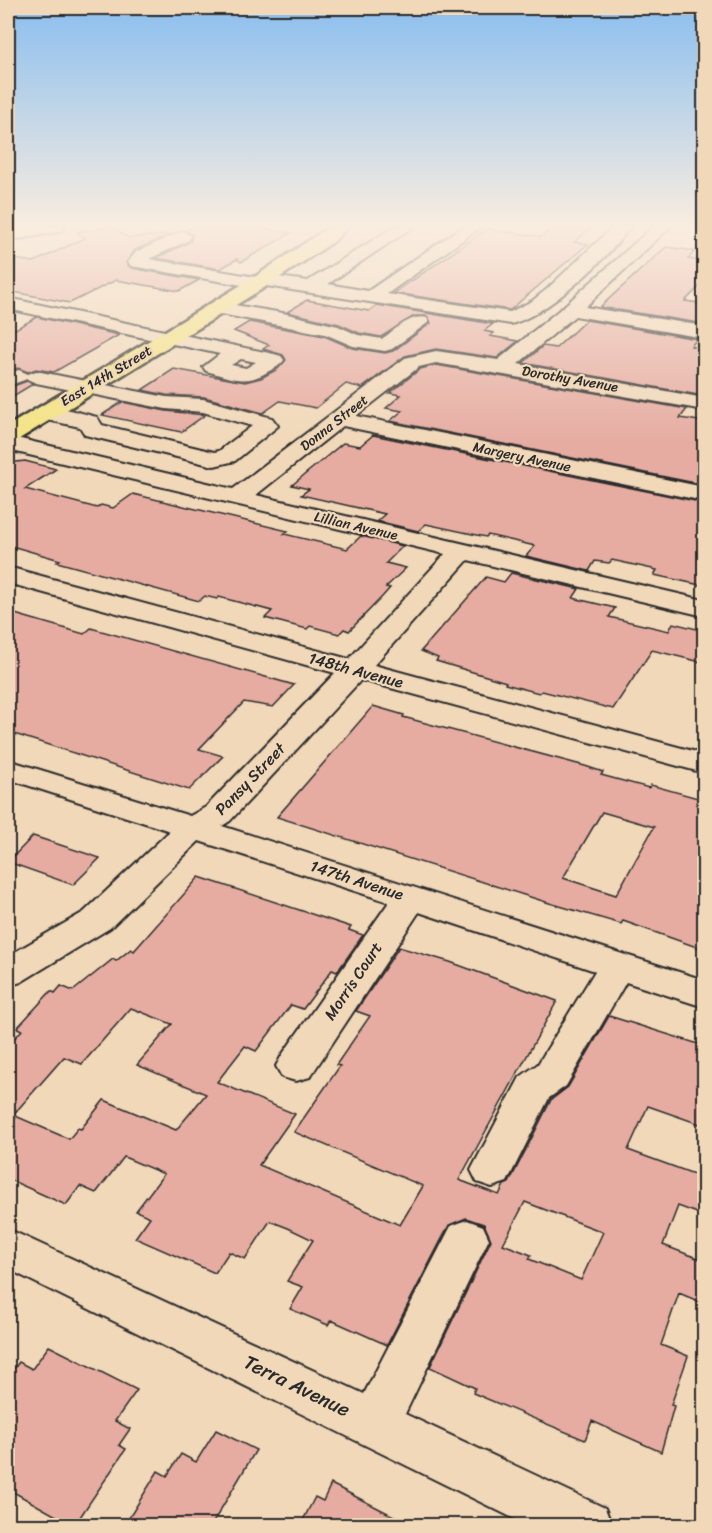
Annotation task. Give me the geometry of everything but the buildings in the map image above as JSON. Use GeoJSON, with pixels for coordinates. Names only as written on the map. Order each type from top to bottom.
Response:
{"type":"FeatureCollection","features":[{"type":"Feature","properties":{"kind":"main road","name":"East 14th Street"},"geometry":{"type":"LineString","coordinates":[[8,436],[232,299]]}},
{"type":"Feature","properties":{"kind":"street"},"geometry":{"type":"LineString","coordinates":[[271,317],[297,299]]}},
{"type":"Feature","properties":{"kind":"street"},"geometry":{"type":"LineString","coordinates":[[378,299],[500,319],[520,316],[542,299]]}},
{"type":"Feature","properties":{"kind":"street"},"geometry":{"type":"LineString","coordinates":[[502,367],[584,299]]}},
{"type":"Feature","properties":{"kind":"street"},"geometry":{"type":"LineString","coordinates":[[8,304],[238,352]]}},
{"type":"Feature","properties":{"kind":"street"},"geometry":{"type":"LineString","coordinates":[[217,308],[331,330],[353,340],[385,345],[420,322]]}},
{"type":"Feature","properties":{"kind":"street"},"geometry":{"type":"LineString","coordinates":[[571,310],[705,332]]}},
{"type":"Feature","properties":{"kind":"street","name":"Dorothy Avenue"},"geometry":{"type":"LineString","coordinates":[[436,357],[705,404]]}},
{"type":"Feature","properties":{"kind":"street","name":"Donna Street"},"geometry":{"type":"LineString","coordinates":[[237,498],[412,362],[436,357]]}},
{"type":"Feature","properties":{"kind":"street"},"geometry":{"type":"LineString","coordinates":[[21,377],[89,387],[166,403],[177,402],[208,408],[264,423],[267,426],[227,456],[214,459],[93,430],[88,422],[46,413]]}},
{"type":"Feature","properties":{"kind":"street"},"geometry":{"type":"LineString","coordinates":[[166,403],[168,408],[219,419],[232,423],[240,430],[198,455]]}},
{"type":"Feature","properties":{"kind":"street","name":"Margery Avenue"},"geometry":{"type":"LineString","coordinates":[[339,419],[705,494]]}},
{"type":"Feature","properties":{"kind":"street","name":"Lillian Avenue"},"geometry":{"type":"LineString","coordinates":[[8,443],[705,608]]}},
{"type":"Feature","properties":{"kind":"street"},"geometry":{"type":"LineString","coordinates":[[126,472],[161,446]]}},
{"type":"Feature","properties":{"kind":"street","name":"Pansy Street"},"geometry":{"type":"LineString","coordinates":[[8,973],[97,920],[193,828],[218,814],[463,550]]}},
{"type":"Feature","properties":{"kind":"street","name":"148th Avenue"},"geometry":{"type":"LineString","coordinates":[[8,575],[705,764]]}},
{"type":"Feature","properties":{"kind":"street","name":"147th Avenue"},"geometry":{"type":"LineString","coordinates":[[8,769],[411,897],[705,994]]}},
{"type":"Feature","properties":{"kind":"street","name":"Morris Court"},"geometry":{"type":"LineString","coordinates":[[296,1066],[411,897]]}},
{"type":"Feature","properties":{"kind":"street"},"geometry":{"type":"LineString","coordinates":[[492,1170],[534,1088],[552,1075],[617,965]]}},
{"type":"Feature","properties":{"kind":"street"},"geometry":{"type":"LineString","coordinates":[[375,1424],[466,1239]]}},
{"type":"Feature","properties":{"kind":"street","name":"Terra Avenue"},"geometry":{"type":"LineString","coordinates":[[8,1248],[586,1526]]}}]}
